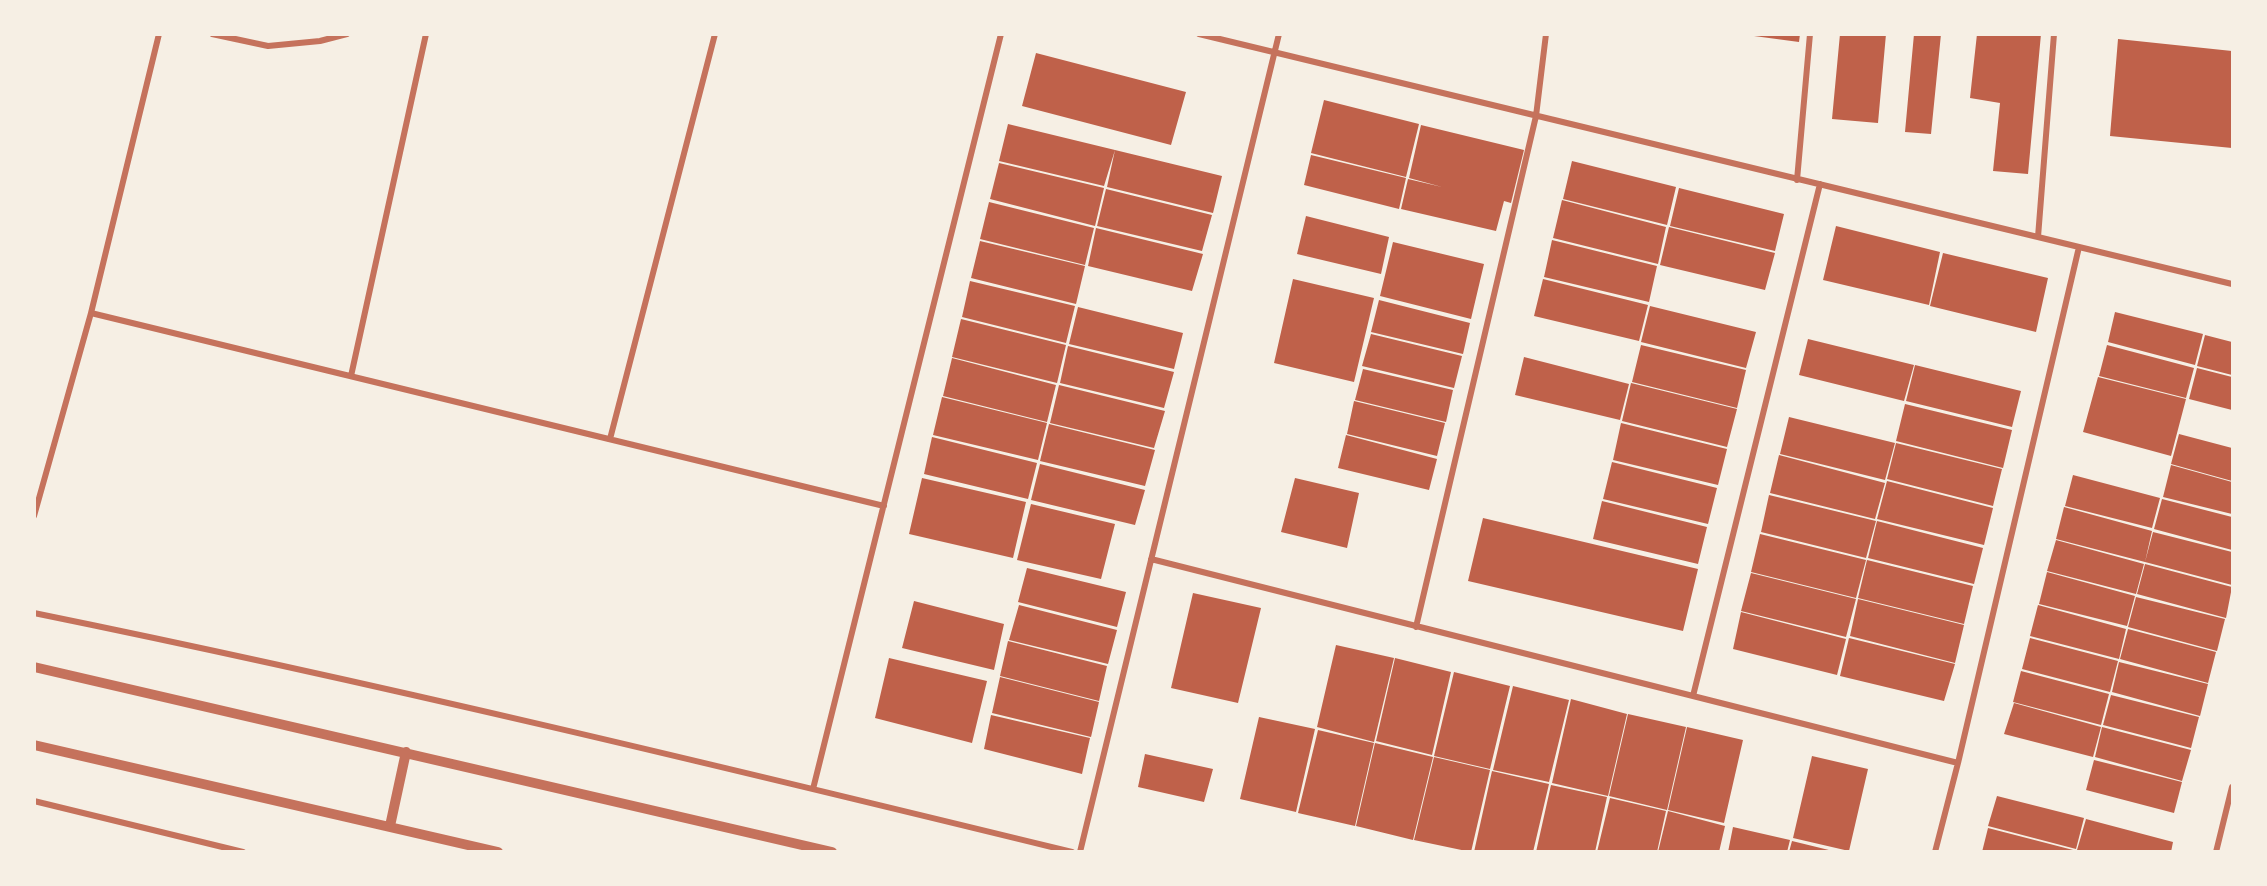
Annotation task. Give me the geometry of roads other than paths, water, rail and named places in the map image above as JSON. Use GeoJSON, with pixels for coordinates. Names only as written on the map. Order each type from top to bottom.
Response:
{"type":"FeatureCollection","features":[{"type":"Feature","properties":{"kind":"street"},"geometry":{"type":"LineString","coordinates":[[34,516],[92,313],[159,34]]}},
{"type":"Feature","properties":{"kind":"street"},"geometry":{"type":"LineString","coordinates":[[212,34],[268,46],[347,34]]}},
{"type":"Feature","properties":{"kind":"street"},"geometry":{"type":"LineString","coordinates":[[351,376],[426,34]]}},
{"type":"Feature","properties":{"kind":"street"},"geometry":{"type":"LineString","coordinates":[[610,439],[715,34]]}},
{"type":"Feature","properties":{"kind":"street"},"geometry":{"type":"LineString","coordinates":[[813,789],[1000,34]]}},
{"type":"Feature","properties":{"kind":"street"},"geometry":{"type":"LineString","coordinates":[[1200,34],[2232,284]]}},
{"type":"Feature","properties":{"kind":"street"},"geometry":{"type":"LineString","coordinates":[[1080,852],[1279,34]]}},
{"type":"Feature","properties":{"kind":"street"},"geometry":{"type":"LineString","coordinates":[[1416,627],[1536,116],[1546,34]]}},
{"type":"Feature","properties":{"kind":"street"},"geometry":{"type":"LineString","coordinates":[[1797,180],[1810,34]]}},
{"type":"Feature","properties":{"kind":"street"},"geometry":{"type":"LineString","coordinates":[[2038,237],[2054,34]]}},
{"type":"Feature","properties":{"kind":"street"},"geometry":{"type":"LineString","coordinates":[[1693,696],[1820,184]]}},
{"type":"Feature","properties":{"kind":"street"},"geometry":{"type":"LineString","coordinates":[[1935,852],[1959,763],[2079,247]]}},
{"type":"Feature","properties":{"kind":"street"},"geometry":{"type":"LineString","coordinates":[[92,313],[884,506]]}},
{"type":"Feature","properties":{"kind":"street"},"geometry":{"type":"LineString","coordinates":[[1151,559],[1959,763]]}},
{"type":"Feature","properties":{"kind":"street"},"geometry":{"type":"LineString","coordinates":[[34,613],[231,654],[813,789],[1072,852]]}},
{"type":"Feature","properties":{"kind":"street"},"geometry":{"type":"LineString","coordinates":[[34,667],[832,852]]}},
{"type":"Feature","properties":{"kind":"street"},"geometry":{"type":"LineString","coordinates":[[34,745],[498,852]]}},
{"type":"Feature","properties":{"kind":"street"},"geometry":{"type":"LineString","coordinates":[[390,826],[406,752]]}},
{"type":"Feature","properties":{"kind":"street"},"geometry":{"type":"LineString","coordinates":[[2216,852],[2232,788]]}},
{"type":"Feature","properties":{"kind":"street"},"geometry":{"type":"LineString","coordinates":[[34,801],[243,852]]}},
{"type":"Feature","properties":{"kind":"street"},"geometry":{"type":"LineString","coordinates":[[2225,818],[2232,820]]}}]}
